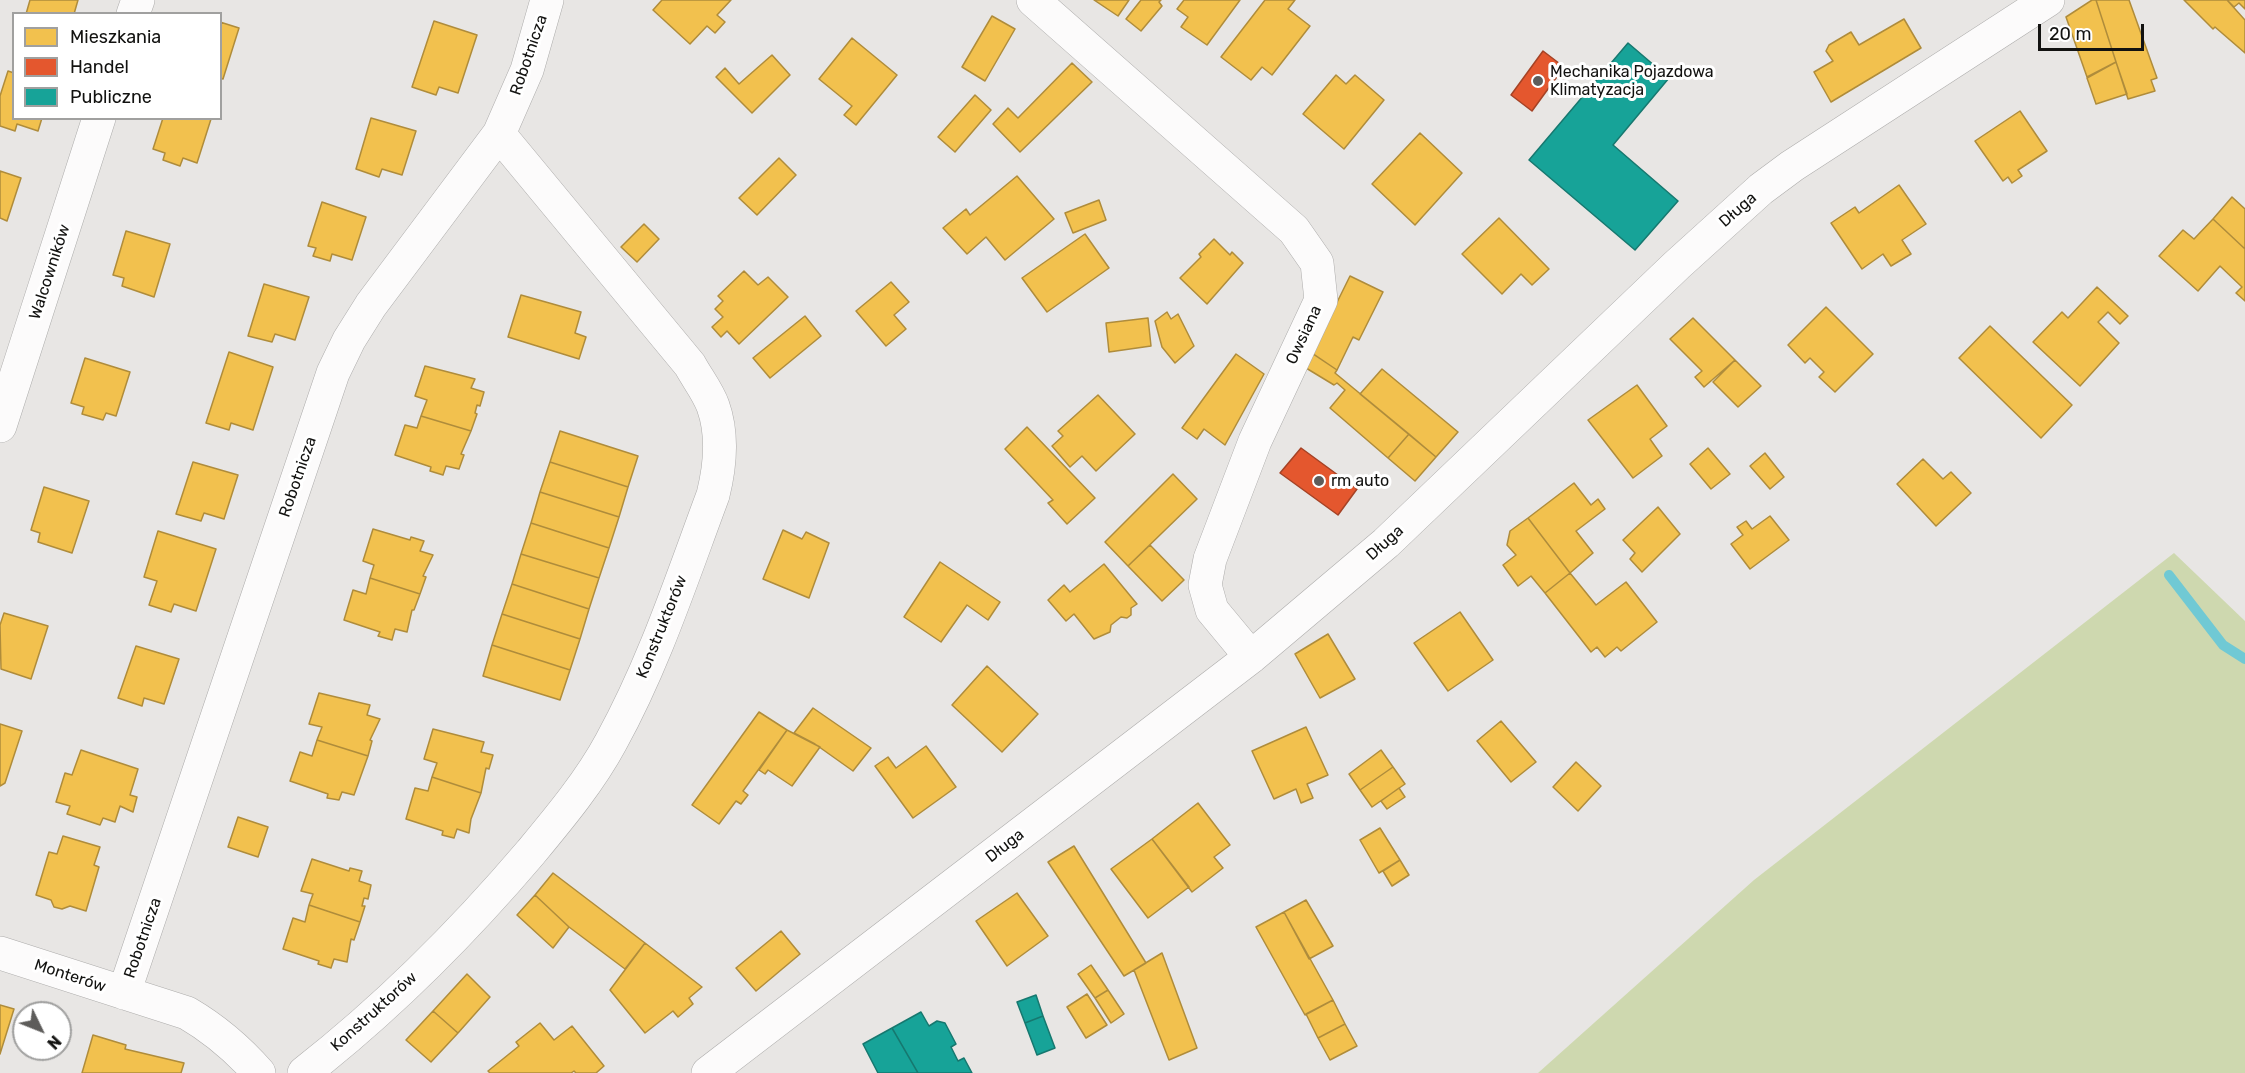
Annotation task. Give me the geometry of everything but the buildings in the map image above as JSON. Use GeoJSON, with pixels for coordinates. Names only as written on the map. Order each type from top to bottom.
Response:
{"type":"FeatureCollection","features":[{"type":"Feature","properties":{"kind":"street","name":"Robotnicza"},"geometry":{"type":"LineString","coordinates":[[124,993],[333,373],[371,305],[499,134],[527,70],[548,0]]}},
{"type":"Feature","properties":{"kind":"street","name":"Owsiana"},"geometry":{"type":"LineString","coordinates":[[1033,0],[1294,230],[1317,263],[1321,300],[1255,441],[1210,559],[1205,585],[1212,610],[1251,657]]}},
{"type":"Feature","properties":{"kind":"street","name":"Długa"},"geometry":{"type":"LineString","coordinates":[[708,1073],[1251,657],[1386,543],[1677,265],[1761,189],[1792,166],[2048,0]]}},
{"type":"Feature","properties":{"kind":"street","name":"Walcowników"},"geometry":{"type":"LineString","coordinates":[[0,426],[98,120]]}},
{"type":"Feature","properties":{"kind":"street","name":"Konstruktorów"},"geometry":{"type":"LineString","coordinates":[[304,1073],[355,1033],[437,954],[503,885],[564,812],[610,743],[645,673],[713,495],[719,473],[720,448],[713,407],[690,365],[499,134]]}},
{"type":"Feature","properties":{"kind":"street","name":"Monterów"},"geometry":{"type":"LineString","coordinates":[[0,953],[187,1013],[215,1029],[240,1051],[259,1073]]}},
{"type":"Feature","properties":{"kind":"green space"},"geometry":{"type":"Polygon","coordinates":[[[2174,553],[2245,621],[2245,1073],[1538,1073],[1754,880],[2174,553]]]}},
{"type":"Feature","properties":{"kind":"waterway"},"geometry":{"type":"LineString","coordinates":[[2169,575],[2223,645],[2245,659]]}},
{"type":"Feature","properties":{"kind":"place","name":"Mechanika Pojazdowa Klimatyzacja"},"geometry":{"type":"Point","coordinates":[1538,81]}},
{"type":"Feature","properties":{"kind":"place","name":"rm auto"},"geometry":{"type":"Point","coordinates":[1319,481]}}]}
